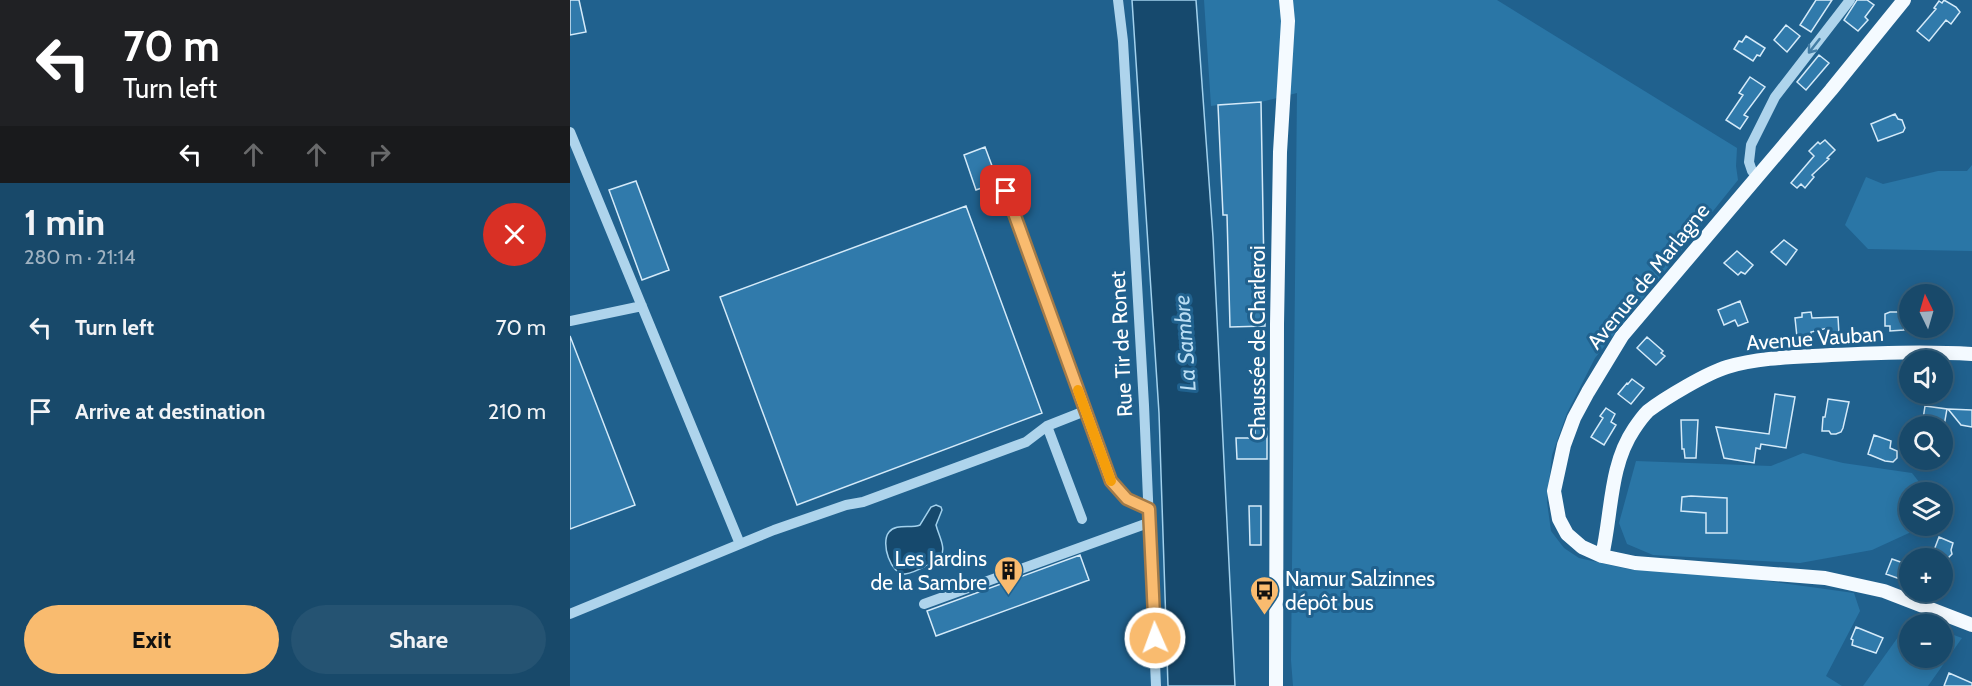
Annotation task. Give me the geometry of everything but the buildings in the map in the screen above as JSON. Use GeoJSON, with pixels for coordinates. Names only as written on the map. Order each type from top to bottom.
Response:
{"type":"FeatureCollection","features":[{"type":"Feature","properties":{"kind":"main road","name":"Chaussée de Charleroi"},"geometry":{"type":"LineString","coordinates":[[1276,686],[1277,324],[1280,152],[1288,21],[1286,0]]}},
{"type":"Feature","properties":{"kind":"main road","name":"Avenue de Marlagne"},"geometry":{"type":"LineString","coordinates":[[1904,0],[1831,90],[1622,336],[1574,418],[1558,469],[1554,491],[1563,527],[1571,539],[1602,556],[1635,563],[1825,578],[1884,591],[1972,625]]}},
{"type":"Feature","properties":{"kind":"main road","name":"Avenue Vauban"},"geometry":{"type":"LineString","coordinates":[[1602,556],[1612,488],[1623,452],[1633,430],[1647,412],[1692,383],[1727,367],[1779,358],[1926,351],[1972,354]]}},
{"type":"Feature","properties":{"kind":"street","name":"Rue Tir de Ronet"},"geometry":{"type":"LineString","coordinates":[[1118,0],[1124,64],[1149,509],[1156,686]]}},
{"type":"Feature","properties":{"kind":"street"},"geometry":{"type":"LineString","coordinates":[[1757,176],[1752,171],[1749,162],[1751,145],[1775,97],[1850,0]]}},
{"type":"Feature","properties":{"kind":"street"},"geometry":{"type":"LineString","coordinates":[[570,132],[740,543]]}},
{"type":"Feature","properties":{"kind":"street"},"geometry":{"type":"LineString","coordinates":[[1006,191],[1111,481],[1127,499],[1149,509]]}},
{"type":"Feature","properties":{"kind":"street"},"geometry":{"type":"LineString","coordinates":[[570,321],[642,306]]}},
{"type":"Feature","properties":{"kind":"street"},"geometry":{"type":"LineString","coordinates":[[570,614],[740,543],[846,505],[863,502],[1026,442],[1047,426],[1086,411]]}},
{"type":"Feature","properties":{"kind":"street"},"geometry":{"type":"LineString","coordinates":[[1047,426],[1082,519]]}},
{"type":"Feature","properties":{"kind":"street"},"geometry":{"type":"LineString","coordinates":[[924,604],[1148,523]]}},
{"type":"Feature","properties":{"kind":"shaded area"},"geometry":{"type":"Polygon","coordinates":[[[1204,0],[1497,0],[1737,148],[1738,180],[1595,358],[1567,413],[1552,455],[1547,502],[1551,531],[1564,548],[1579,558],[1628,569],[1746,578],[1854,593],[1860,611],[1826,676],[1842,686],[1293,686],[1291,660],[1297,93],[1261,102],[1211,106],[1204,0]]]}},
{"type":"Feature","properties":{"kind":"shaded area"},"geometry":{"type":"Polygon","coordinates":[[[1972,165],[1972,251],[1868,249],[1845,225],[1866,177],[1883,184],[1938,171],[1967,171],[1972,165]]]}},
{"type":"Feature","properties":{"kind":"shaded area"},"geometry":{"type":"Polygon","coordinates":[[[1803,453],[1843,463],[1912,473],[1919,482],[1899,482],[1899,536],[1902,536],[1872,550],[1800,563],[1653,555],[1627,544],[1619,523],[1636,461],[1771,466],[1803,453]]]}},
{"type":"Feature","properties":{"kind":"shaded area"},"geometry":{"type":"Polygon","coordinates":[[[1953,635],[1962,638],[1953,651],[1953,635]]]}},
{"type":"Feature","properties":{"kind":"shaded area"},"geometry":{"type":"Polygon","coordinates":[[[1899,636],[1899,668],[1941,668],[1928,686],[1863,686],[1899,636]]]}},
{"type":"Feature","properties":{"kind":"water","name":"La Sambre"},"geometry":{"type":"Polygon","coordinates":[[[1132,0],[1196,0],[1213,237],[1235,686],[1168,686],[1159,413],[1132,0]]]}},
{"type":"Feature","properties":{"kind":"water"},"geometry":{"type":"Polygon","coordinates":[[[936,505],[942,510],[936,525],[943,547],[940,559],[914,572],[900,573],[888,558],[886,543],[889,532],[900,527],[920,525],[931,507],[936,505]]]}},
{"type":"Feature","properties":{"kind":"slow traffic"},"geometry":{"type":"LineString","coordinates":[[1078,390],[1111,481]]}},
{"type":"Feature","properties":{"kind":"place","name":"Les Jardins de la Sambre"},"geometry":{"type":"Point","coordinates":[1008,596]}},
{"type":"Feature","properties":{"kind":"place","name":"Namur Salzinnes dépôt bus"},"geometry":{"type":"Point","coordinates":[1264,616]}},
{"type":"Feature","properties":{"kind":"route"},"geometry":{"type":"LineString","coordinates":[[1006,191],[1111,481],[1127,499],[1149,509],[1155,638]]}}]}
